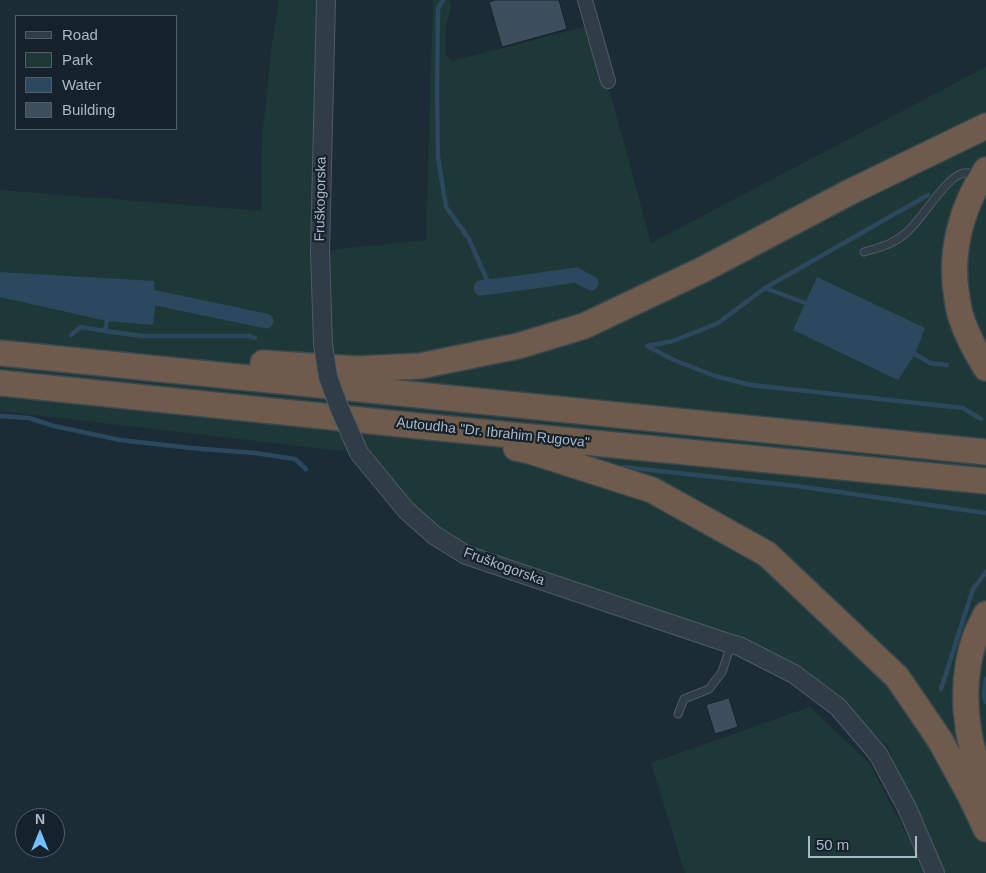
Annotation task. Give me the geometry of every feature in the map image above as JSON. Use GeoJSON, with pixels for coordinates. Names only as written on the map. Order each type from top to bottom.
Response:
{"type":"FeatureCollection","features":[{"type":"Feature","properties":{"kind":"highway"},"geometry":{"type":"LineString","coordinates":[[136,366],[211,362],[285,364],[356,369],[384,368],[420,366],[518,346],[584,326],[704,269],[850,192],[986,126]]}},
{"type":"Feature","properties":{"kind":"highway"},"geometry":{"type":"LineString","coordinates":[[983,175],[968,204],[960,228],[955,256],[955,286],[960,316],[972,346],[986,368]]}},
{"type":"Feature","properties":{"kind":"highway"},"geometry":{"type":"LineString","coordinates":[[0,353],[986,452]]}},
{"type":"Feature","properties":{"kind":"highway","name":"Autoudha \"Dr. Ibrahim Rugova\""},"geometry":{"type":"LineString","coordinates":[[0,383],[986,481]]}},
{"type":"Feature","properties":{"kind":"highway"},"geometry":{"type":"LineString","coordinates":[[418,426],[530,451],[652,490],[767,554],[897,677],[940,740],[986,829]]}},
{"type":"Feature","properties":{"kind":"highway"},"geometry":{"type":"LineString","coordinates":[[986,614],[976,635],[968,666],[966,694],[967,724],[972,748],[986,789]]}},
{"type":"Feature","properties":{"kind":"street","name":"Fruškogorska"},"geometry":{"type":"LineString","coordinates":[[326,0],[320,269],[323,344],[328,377],[359,453],[406,510],[434,535],[466,555],[739,646],[794,674],[838,707],[878,754],[907,808],[935,873]]}},
{"type":"Feature","properties":{"kind":"street"},"geometry":{"type":"LineString","coordinates":[[585,0],[608,81]]}},
{"type":"Feature","properties":{"kind":"lane"},"geometry":{"type":"LineString","coordinates":[[864,252],[891,244],[907,232],[947,183],[957,175],[963,172],[983,175]]}},
{"type":"Feature","properties":{"kind":"lane"},"geometry":{"type":"LineString","coordinates":[[678,714],[684,698],[709,689],[722,672],[731,644]]}},
{"type":"Feature","properties":{"kind":"green space"},"geometry":{"type":"Polygon","coordinates":[[[279,0],[326,0],[320,251],[426,240],[433,0],[449,0],[451,6],[446,26],[445,54],[452,61],[592,25],[651,243],[986,67],[986,873],[935,873],[907,808],[888,746],[838,707],[796,669],[434,535],[359,453],[0,411],[0,190],[261,211],[262,139],[272,43],[279,0]]]}},
{"type":"Feature","properties":{"kind":"green space"},"geometry":{"type":"Polygon","coordinates":[[[810,707],[869,763],[927,873],[685,873],[651,763],[810,707]]]}},
{"type":"Feature","properties":{"kind":"water"},"geometry":{"type":"Polygon","coordinates":[[[0,272],[154,281],[156,298],[153,325],[107,321],[0,297],[0,272]]]}},
{"type":"Feature","properties":{"kind":"water"},"geometry":{"type":"Polygon","coordinates":[[[817,277],[925,328],[915,354],[898,380],[793,330],[817,277]]]}},
{"type":"Feature","properties":{"kind":"building"},"geometry":{"type":"Polygon","coordinates":[[[496,0],[559,0],[567,29],[502,47],[489,2],[496,0]]]}},
{"type":"Feature","properties":{"kind":"building"},"geometry":{"type":"Polygon","coordinates":[[[729,698],[738,727],[715,734],[706,705],[729,698]]]}},
{"type":"Feature","properties":{"kind":"waterway"},"geometry":{"type":"LineString","coordinates":[[443,0],[438,8],[437,91],[438,157],[446,207],[469,239],[490,287]]}},
{"type":"Feature","properties":{"kind":"waterway"},"geometry":{"type":"LineString","coordinates":[[765,288],[928,195]]}},
{"type":"Feature","properties":{"kind":"waterway"},"geometry":{"type":"LineString","coordinates":[[481,288],[576,275],[591,283]]}},
{"type":"Feature","properties":{"kind":"waterway"},"geometry":{"type":"LineString","coordinates":[[647,346],[673,341],[718,323],[765,288],[805,303]]}},
{"type":"Feature","properties":{"kind":"waterway"},"geometry":{"type":"LineString","coordinates":[[156,298],[266,321]]}},
{"type":"Feature","properties":{"kind":"waterway"},"geometry":{"type":"LineString","coordinates":[[107,321],[105,331],[142,336],[249,336],[255,338]]}},
{"type":"Feature","properties":{"kind":"waterway"},"geometry":{"type":"LineString","coordinates":[[71,335],[81,327],[105,331]]}},
{"type":"Feature","properties":{"kind":"waterway"},"geometry":{"type":"LineString","coordinates":[[647,346],[674,360],[715,376],[751,385],[963,408],[981,419]]}},
{"type":"Feature","properties":{"kind":"waterway"},"geometry":{"type":"LineString","coordinates":[[915,354],[930,363],[947,365]]}},
{"type":"Feature","properties":{"kind":"waterway"},"geometry":{"type":"LineString","coordinates":[[0,416],[29,418],[54,426],[120,440],[255,453],[295,459],[306,469]]}},
{"type":"Feature","properties":{"kind":"waterway"},"geometry":{"type":"LineString","coordinates":[[623,467],[797,486],[986,513]]}},
{"type":"Feature","properties":{"kind":"waterway"},"geometry":{"type":"LineString","coordinates":[[941,689],[973,589],[986,572]]}},
{"type":"Feature","properties":{"kind":"waterway"},"geometry":{"type":"LineString","coordinates":[[986,679],[984,694],[986,702]]}}]}
